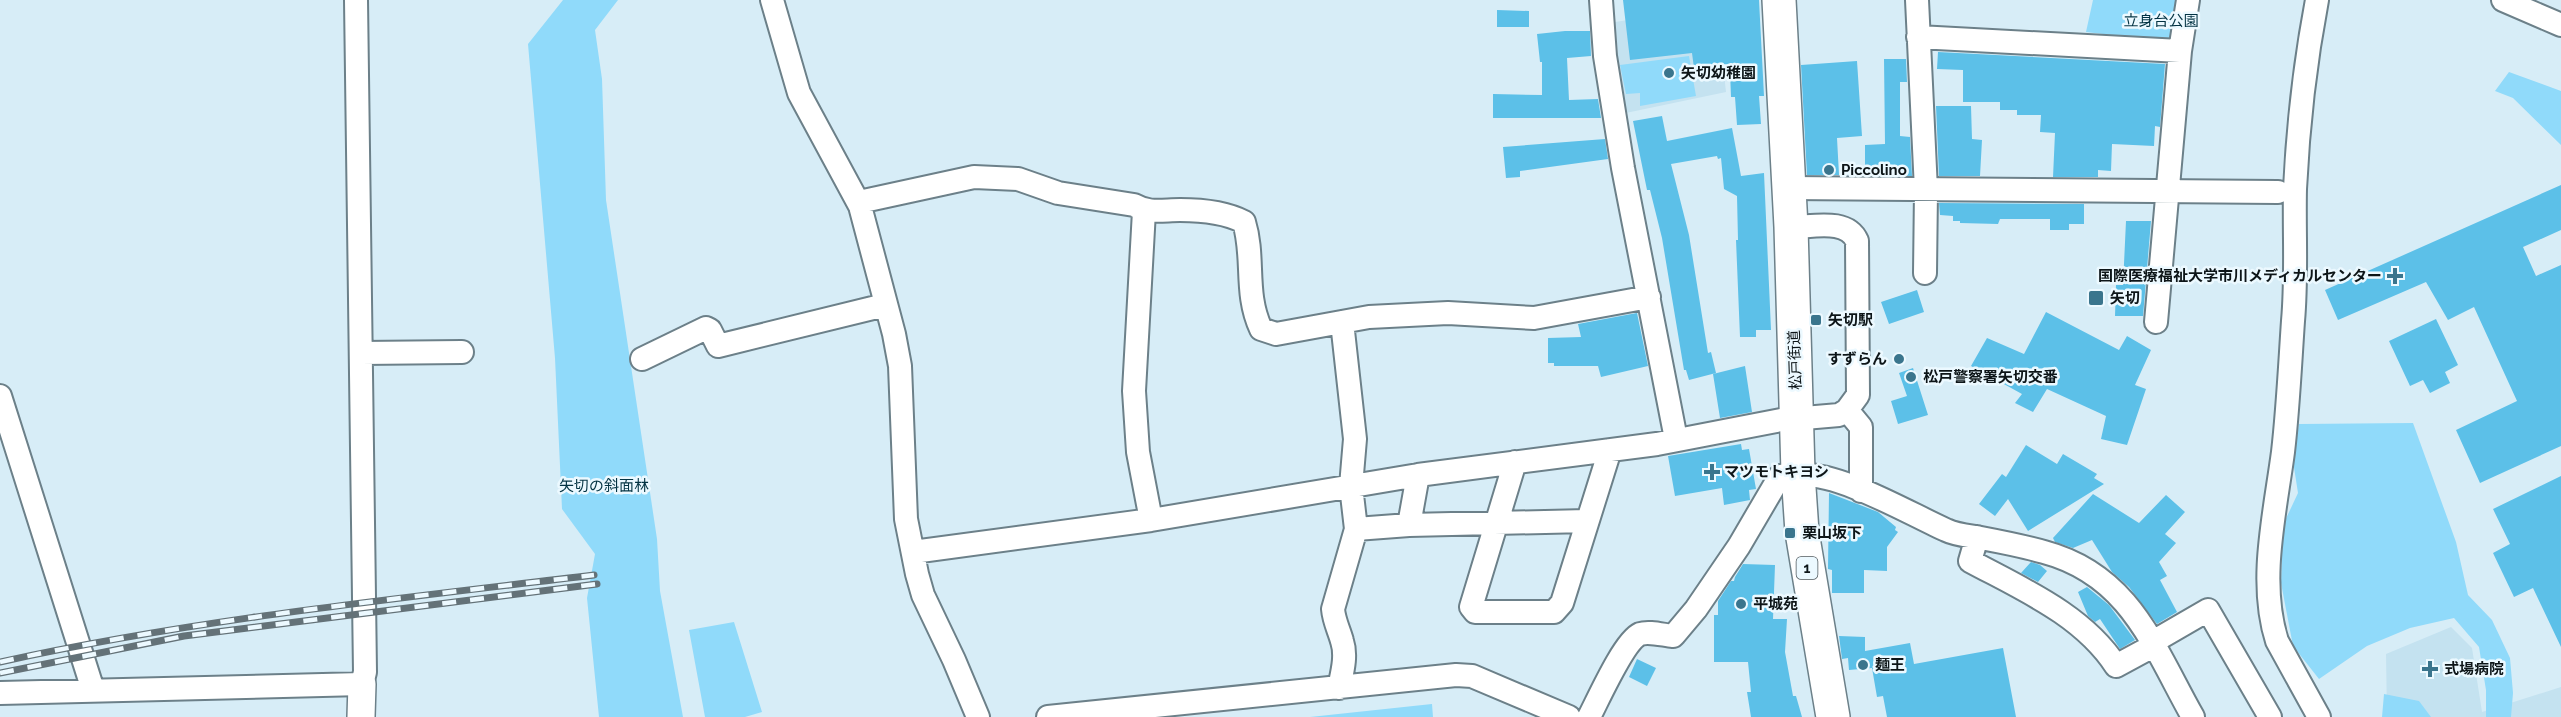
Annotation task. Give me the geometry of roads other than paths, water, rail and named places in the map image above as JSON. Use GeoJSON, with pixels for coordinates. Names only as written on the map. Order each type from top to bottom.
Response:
{"type":"FeatureCollection","features":[{"type":"Feature","properties":{"kind":"main road","name":"松戸街道"},"geometry":{"type":"LineString","coordinates":[[1779,0],[1791,227],[1798,474],[1807,569],[1833,717]]}},
{"type":"Feature","properties":{"kind":"street"},"geometry":{"type":"LineString","coordinates":[[356,0],[365,672],[362,684],[362,717]]}},
{"type":"Feature","properties":{"kind":"street"},"geometry":{"type":"LineString","coordinates":[[772,0],[799,93],[859,202],[894,334],[900,366],[906,519],[913,552],[923,595],[978,717]]}},
{"type":"Feature","properties":{"kind":"street"},"geometry":{"type":"LineString","coordinates":[[1601,0],[1607,67],[1623,168],[1677,440]]}},
{"type":"Feature","properties":{"kind":"street"},"geometry":{"type":"LineString","coordinates":[[1917,0],[1926,190],[1925,273]]}},
{"type":"Feature","properties":{"kind":"street"},"geometry":{"type":"LineString","coordinates":[[2156,322],[2180,51],[2188,0]]}},
{"type":"Feature","properties":{"kind":"street"},"geometry":{"type":"LineString","coordinates":[[2317,0],[2304,70],[2298,129],[2295,305],[2269,587],[2273,629],[2277,641],[2319,717]]}},
{"type":"Feature","properties":{"kind":"street"},"geometry":{"type":"LineString","coordinates":[[2503,0],[2561,25]]}},
{"type":"Feature","properties":{"kind":"street"},"geometry":{"type":"LineString","coordinates":[[1918,36],[2180,51]]}},
{"type":"Feature","properties":{"kind":"street"},"geometry":{"type":"LineString","coordinates":[[859,202],[974,177],[993,176],[1018,179],[1058,193],[1134,205],[1144,211],[1181,210],[1230,214],[1244,222],[1250,240],[1251,299],[1261,329],[1276,334],[1354,319],[1448,313],[1534,318],[1649,297]]}},
{"type":"Feature","properties":{"kind":"street"},"geometry":{"type":"LineString","coordinates":[[1789,188],[2278,192]]}},
{"type":"Feature","properties":{"kind":"street"},"geometry":{"type":"LineString","coordinates":[[1144,211],[1134,392],[1138,452],[1151,520]]}},
{"type":"Feature","properties":{"kind":"street"},"geometry":{"type":"LineString","coordinates":[[913,552],[1151,520],[1418,475],[1677,440],[1797,418],[1839,415],[1847,410],[1858,395],[1857,241],[1854,233],[1846,228],[1791,227]]}},
{"type":"Feature","properties":{"kind":"street"},"geometry":{"type":"LineString","coordinates":[[642,359],[706,328],[710,330],[718,346],[885,305]]}},
{"type":"Feature","properties":{"kind":"street"},"geometry":{"type":"LineString","coordinates":[[1339,688],[1344,665],[1343,643],[1334,620],[1333,609],[1356,529],[1351,486],[1355,439],[1342,322]]}},
{"type":"Feature","properties":{"kind":"street"},"geometry":{"type":"LineString","coordinates":[[361,353],[462,352]]}},
{"type":"Feature","properties":{"kind":"street"},"geometry":{"type":"LineString","coordinates":[[0,396],[93,690]]}},
{"type":"Feature","properties":{"kind":"street"},"geometry":{"type":"LineString","coordinates":[[1847,410],[1861,427],[1861,491]]}},
{"type":"Feature","properties":{"kind":"street"},"geometry":{"type":"LineString","coordinates":[[1515,462],[1471,607],[1475,612],[1554,612],[1562,603],[1610,450]]}},
{"type":"Feature","properties":{"kind":"street"},"geometry":{"type":"LineString","coordinates":[[1589,717],[1621,655],[1634,639],[1640,634],[1676,634],[1739,546],[1780,476],[1798,474],[1815,474],[1861,491],[1949,532],[2050,553],[2076,562],[2097,574],[2131,607],[2193,717]]}},
{"type":"Feature","properties":{"kind":"street"},"geometry":{"type":"LineString","coordinates":[[1409,525],[1418,475]]}},
{"type":"Feature","properties":{"kind":"street"},"geometry":{"type":"LineString","coordinates":[[1356,529],[1409,525],[1587,521]]}},
{"type":"Feature","properties":{"kind":"street"},"geometry":{"type":"LineString","coordinates":[[1977,537],[1970,561],[2050,604],[2103,646],[2116,666],[2208,610],[2270,717]]}},
{"type":"Feature","properties":{"kind":"street"},"geometry":{"type":"LineString","coordinates":[[1048,717],[1456,675],[1472,676],[1569,717]]}},
{"type":"Feature","properties":{"kind":"street"},"geometry":{"type":"LineString","coordinates":[[0,693],[362,684]]}},
{"type":"Feature","properties":{"kind":"railway"},"geometry":{"type":"LineString","coordinates":[[0,662],[148,634],[296,611],[594,575]]}},
{"type":"Feature","properties":{"kind":"railway"},"geometry":{"type":"LineString","coordinates":[[0,673],[184,636],[597,584]]}},
{"type":"Feature","properties":{"kind":"place","name":"矢切幼稚園"},"geometry":{"type":"Point","coordinates":[1669,73]}},
{"type":"Feature","properties":{"kind":"place","name":"Piccolino"},"geometry":{"type":"Point","coordinates":[1829,170]}},
{"type":"Feature","properties":{"kind":"place","name":"国際医療福祉大学市川メディカルセンター"},"geometry":{"type":"Point","coordinates":[2395,276]}},
{"type":"Feature","properties":{"kind":"place","name":"矢切"},"geometry":{"type":"Point","coordinates":[2096,298]}},
{"type":"Feature","properties":{"kind":"place","name":"矢切駅"},"geometry":{"type":"Point","coordinates":[1816,320]}},
{"type":"Feature","properties":{"kind":"place","name":"すずらん"},"geometry":{"type":"Point","coordinates":[1899,359]}},
{"type":"Feature","properties":{"kind":"place","name":"松戸警察署矢切交番"},"geometry":{"type":"Point","coordinates":[1911,377]}},
{"type":"Feature","properties":{"kind":"place","name":"マツモトキヨシ"},"geometry":{"type":"Point","coordinates":[1712,472]}},
{"type":"Feature","properties":{"kind":"place","name":"栗山坂下"},"geometry":{"type":"Point","coordinates":[1790,533]}},
{"type":"Feature","properties":{"kind":"place","name":"平城苑"},"geometry":{"type":"Point","coordinates":[1741,604]}},
{"type":"Feature","properties":{"kind":"place","name":"麺王"},"geometry":{"type":"Point","coordinates":[1863,665]}},
{"type":"Feature","properties":{"kind":"place","name":"式場病院"},"geometry":{"type":"Point","coordinates":[2430,669]}},
{"type":"Feature","properties":{"kind":"park label","name":"立身台公園"},"geometry":{"type":"Point","coordinates":[2161,21]}},
{"type":"Feature","properties":{"kind":"park label","name":"矢切の斜面林"},"geometry":{"type":"Point","coordinates":[604,486]}}]}
